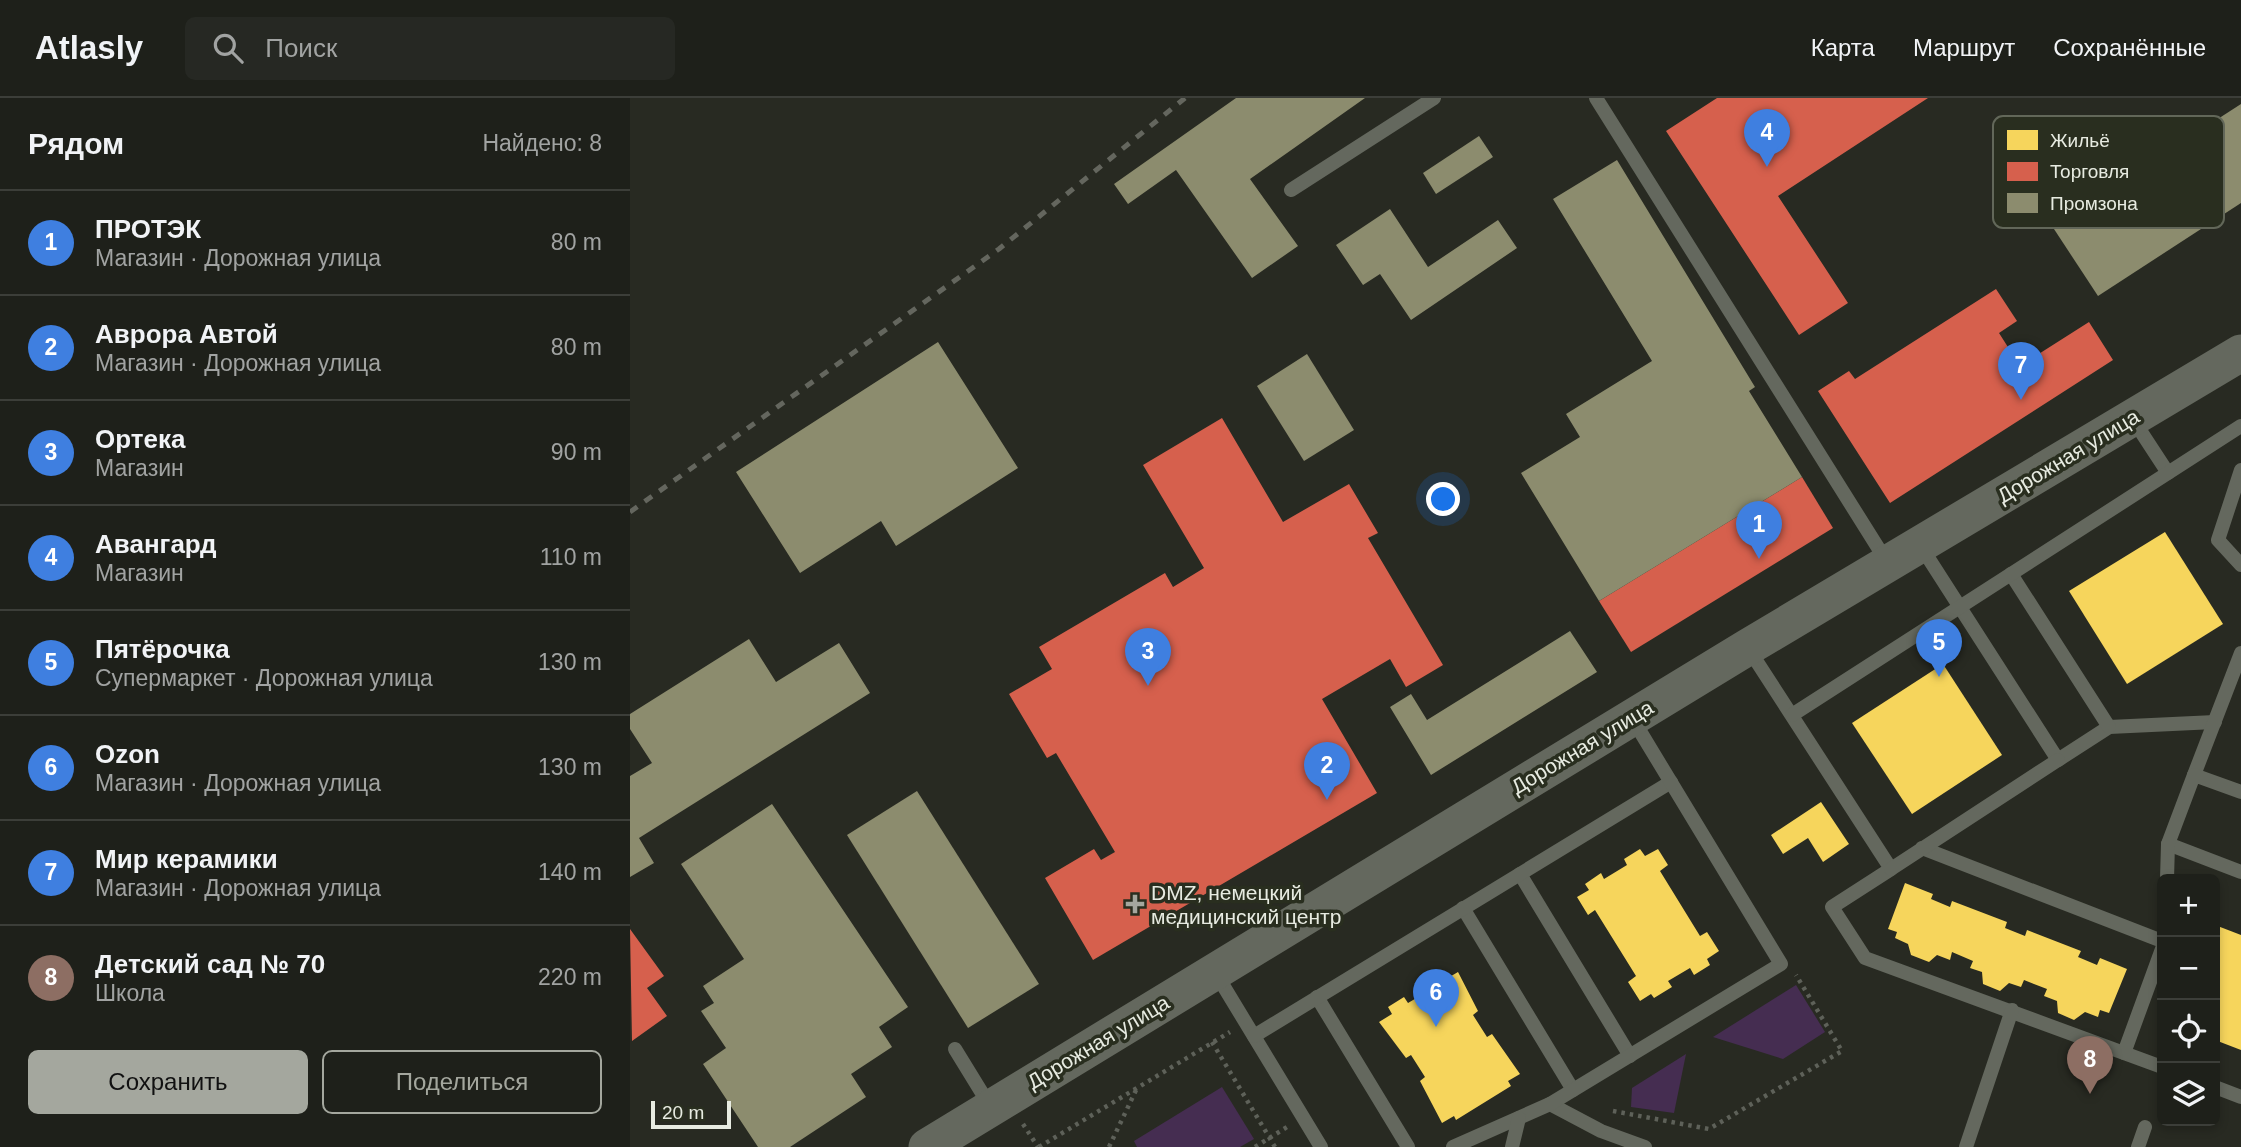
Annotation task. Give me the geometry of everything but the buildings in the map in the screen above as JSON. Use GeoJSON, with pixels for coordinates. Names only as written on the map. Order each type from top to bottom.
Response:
{"type":"FeatureCollection","features":[{"type":"Feature","properties":{"kind":"street","name":"Дорожная улица"},"geometry":{"type":"LineString","coordinates":[[927,1147],[1748,647],[2241,353]]}},
{"type":"Feature","properties":{"kind":"lane"},"geometry":{"type":"LineString","coordinates":[[1291,190],[1434,98]]}},
{"type":"Feature","properties":{"kind":"lane"},"geometry":{"type":"LineString","coordinates":[[1596,98],[1888,563]]}},
{"type":"Feature","properties":{"kind":"lane"},"geometry":{"type":"LineString","coordinates":[[2132,418],[2168,473]]}},
{"type":"Feature","properties":{"kind":"lane"},"geometry":{"type":"LineString","coordinates":[[1792,715],[2241,426]]}},
{"type":"Feature","properties":{"kind":"lane"},"geometry":{"type":"LineString","coordinates":[[2241,470],[2218,540],[2241,565]]}},
{"type":"Feature","properties":{"kind":"lane"},"geometry":{"type":"LineString","coordinates":[[1919,544],[2058,760]]}},
{"type":"Feature","properties":{"kind":"lane"},"geometry":{"type":"LineString","coordinates":[[2011,575],[2109,727]]}},
{"type":"Feature","properties":{"kind":"lane"},"geometry":{"type":"LineString","coordinates":[[1748,647],[1891,869]]}},
{"type":"Feature","properties":{"kind":"lane"},"geometry":{"type":"LineString","coordinates":[[2167,874],[2168,844],[2241,653]]}},
{"type":"Feature","properties":{"kind":"lane"},"geometry":{"type":"LineString","coordinates":[[1453,1147],[1550,1104],[1781,964],[1632,718]]}},
{"type":"Feature","properties":{"kind":"lane"},"geometry":{"type":"LineString","coordinates":[[2157,1065],[1865,958],[1832,907],[2109,727],[2215,722]]}},
{"type":"Feature","properties":{"kind":"lane"},"geometry":{"type":"LineString","coordinates":[[2194,775],[2241,792]]}},
{"type":"Feature","properties":{"kind":"lane"},"geometry":{"type":"LineString","coordinates":[[1254,1035],[1671,782]]}},
{"type":"Feature","properties":{"kind":"lane"},"geometry":{"type":"LineString","coordinates":[[2168,844],[2241,872]]}},
{"type":"Feature","properties":{"kind":"lane"},"geometry":{"type":"LineString","coordinates":[[1922,848],[2157,939]]}},
{"type":"Feature","properties":{"kind":"lane"},"geometry":{"type":"LineString","coordinates":[[1520,874],[1630,1056]]}},
{"type":"Feature","properties":{"kind":"lane"},"geometry":{"type":"LineString","coordinates":[[1464,908],[1573,1090]]}},
{"type":"Feature","properties":{"kind":"lane"},"geometry":{"type":"LineString","coordinates":[[2124,1052],[2157,963]]}},
{"type":"Feature","properties":{"kind":"lane"},"geometry":{"type":"LineString","coordinates":[[1215,971],[1321,1147]]}},
{"type":"Feature","properties":{"kind":"lane"},"geometry":{"type":"LineString","coordinates":[[1317,998],[1408,1147]]}},
{"type":"Feature","properties":{"kind":"lane"},"geometry":{"type":"LineString","coordinates":[[1966,1147],[2012,1010]]}},
{"type":"Feature","properties":{"kind":"lane"},"geometry":{"type":"LineString","coordinates":[[955,1049],[990,1108]]}},
{"type":"Feature","properties":{"kind":"lane"},"geometry":{"type":"LineString","coordinates":[[2220,1089],[2241,1097]]}},
{"type":"Feature","properties":{"kind":"lane"},"geometry":{"type":"LineString","coordinates":[[1550,1104],[1601,1131],[1645,1147]]}},
{"type":"Feature","properties":{"kind":"lane"},"geometry":{"type":"LineString","coordinates":[[1512,1147],[1519,1118]]}},
{"type":"Feature","properties":{"kind":"lane"},"geometry":{"type":"LineString","coordinates":[[2138,1147],[2145,1127]]}},
{"type":"Feature","properties":{"kind":"path"},"geometry":{"type":"LineString","coordinates":[[1573,1090],[1590,1107],[1709,1129],[1842,1051],[1797,976],[1781,964]]}},
{"type":"Feature","properties":{"kind":"path"},"geometry":{"type":"LineString","coordinates":[[1039,1147],[1246,1022]]}},
{"type":"Feature","properties":{"kind":"path"},"geometry":{"type":"LineString","coordinates":[[1212,1042],[1275,1147]]}},
{"type":"Feature","properties":{"kind":"path"},"geometry":{"type":"LineString","coordinates":[[1110,1147],[1138,1087]]}},
{"type":"Feature","properties":{"kind":"path"},"geometry":{"type":"LineString","coordinates":[[1255,1147],[1303,1117]]}},
{"type":"Feature","properties":{"kind":"shaded area"},"geometry":{"type":"Polygon","coordinates":[[[1796,985],[1825,1032],[1783,1059],[1713,1037],[1796,985]]]}},
{"type":"Feature","properties":{"kind":"shaded area"},"geometry":{"type":"Polygon","coordinates":[[[1686,1054],[1674,1113],[1631,1107],[1632,1088],[1686,1054]]]}},
{"type":"Feature","properties":{"kind":"shaded area"},"geometry":{"type":"Polygon","coordinates":[[[1222,1087],[1254,1139],[1240,1147],[1137,1147],[1134,1141],[1222,1087]]]}},
{"type":"Feature","properties":{"kind":"railway"},"geometry":{"type":"LineString","coordinates":[[630,512],[999,249],[1185,98]]}},
{"type":"Feature","properties":{"kind":"place","name":"Авангард"},"geometry":{"type":"Point","coordinates":[1767,167]}},
{"type":"Feature","properties":{"kind":"place","name":"Мир керамики"},"geometry":{"type":"Point","coordinates":[2021,400]}},
{"type":"Feature","properties":{"kind":"place","name":"ПРОТЭК"},"geometry":{"type":"Point","coordinates":[1759,559]}},
{"type":"Feature","properties":{"kind":"place","name":"Пятёрочка"},"geometry":{"type":"Point","coordinates":[1939,677]}},
{"type":"Feature","properties":{"kind":"place","name":"Ортека"},"geometry":{"type":"Point","coordinates":[1148,686]}},
{"type":"Feature","properties":{"kind":"place","name":"Аврора Автой"},"geometry":{"type":"Point","coordinates":[1327,800]}},
{"type":"Feature","properties":{"kind":"place","name":"DMZ, немецкий медицинский центр"},"geometry":{"type":"Point","coordinates":[1135,904]}},
{"type":"Feature","properties":{"kind":"place","name":"Ozon"},"geometry":{"type":"Point","coordinates":[1436,1027]}},
{"type":"Feature","properties":{"kind":"place","name":"Детский сад № 70"},"geometry":{"type":"Point","coordinates":[2090,1094]}}]}
